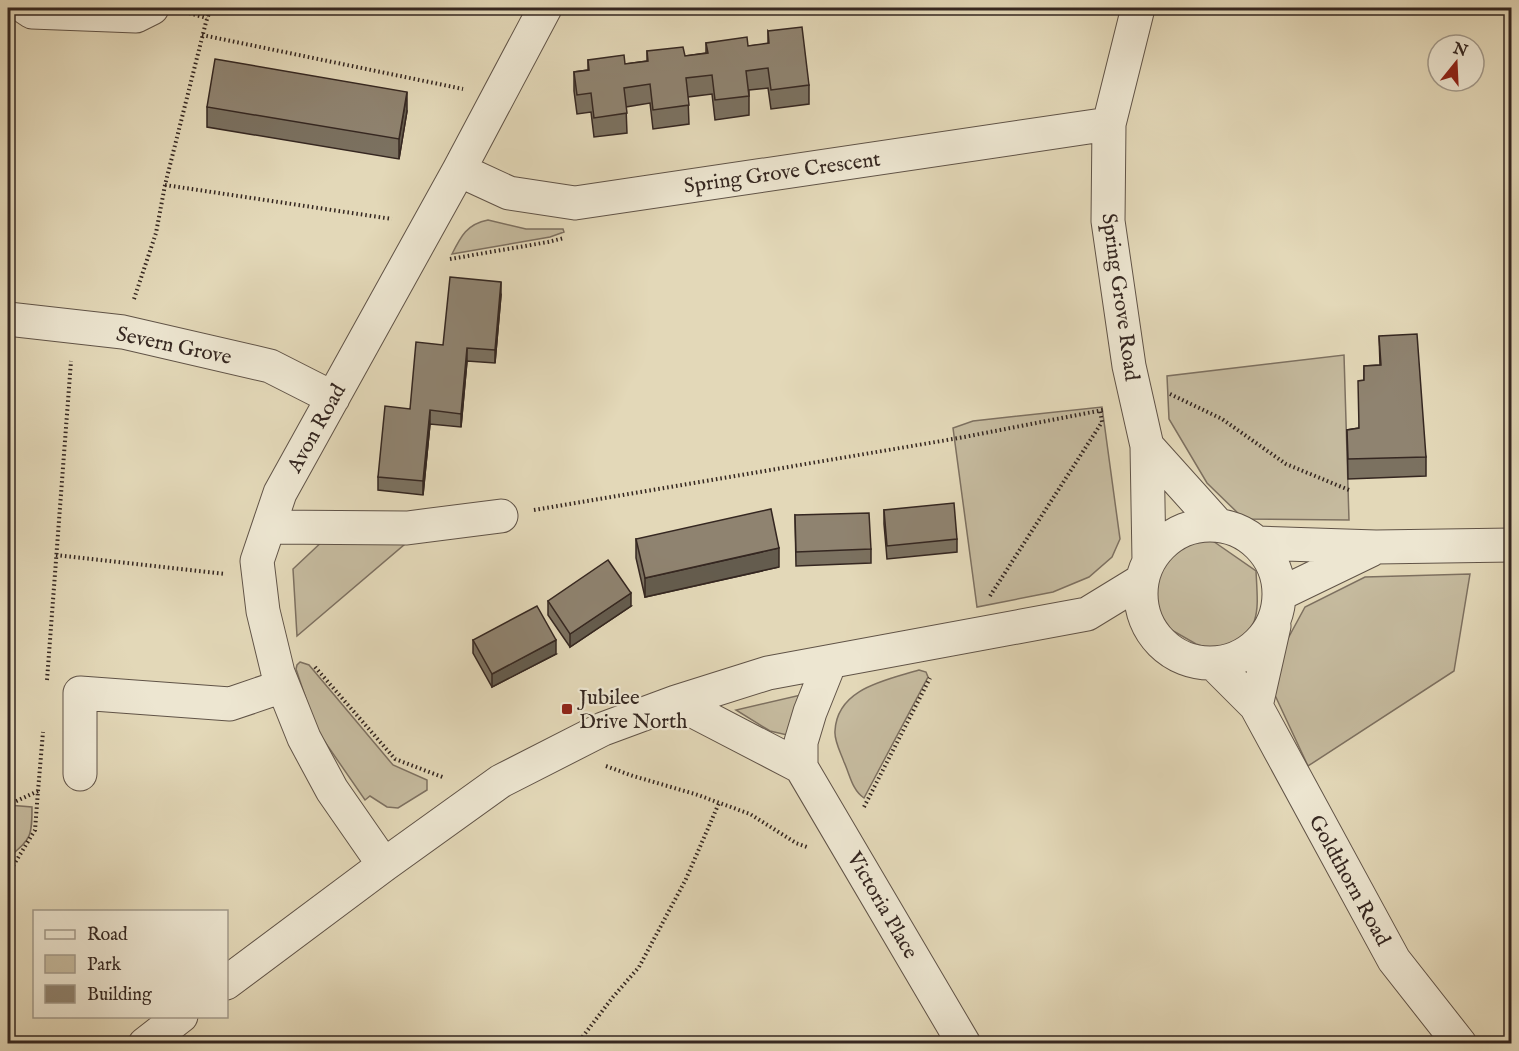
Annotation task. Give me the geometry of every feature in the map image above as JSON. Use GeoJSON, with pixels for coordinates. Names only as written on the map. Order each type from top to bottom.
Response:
{"type":"FeatureCollection","features":[{"type":"Feature","properties":{"kind":"street"},"geometry":{"type":"LineString","coordinates":[[26,8],[32,12],[136,16],[152,8]]}},
{"type":"Feature","properties":{"kind":"street","name":"Avon Road"},"geometry":{"type":"LineString","coordinates":[[384,865],[332,790],[304,738],[278,673],[263,610],[257,561],[280,493],[459,170],[545,8]]}},
{"type":"Feature","properties":{"kind":"street","name":"Spring Grove Road"},"geometry":{"type":"LineString","coordinates":[[1138,8],[1109,124],[1108,221],[1129,366],[1147,446],[1145,571]]}},
{"type":"Feature","properties":{"kind":"street","name":"Spring Grove Crescent"},"geometry":{"type":"LineString","coordinates":[[459,170],[509,193],[574,203],[1109,124]]}},
{"type":"Feature","properties":{"kind":"street","name":"Severn Grove"},"geometry":{"type":"LineString","coordinates":[[8,319],[123,332],[270,366],[333,398]]}},
{"type":"Feature","properties":{"kind":"street","name":"Spring Grove Road"},"geometry":{"type":"LineString","coordinates":[[1147,446],[1218,525]]}},
{"type":"Feature","properties":{"kind":"street"},"geometry":{"type":"LineString","coordinates":[[269,526],[407,528],[501,516]]}},
{"type":"Feature","properties":{"kind":"street"},"geometry":{"type":"LineString","coordinates":[[1087,614],[1145,571],[1162,544],[1179,532],[1198,525],[1218,525],[1239,531],[1257,543],[1269,557],[1277,575],[1278,605],[1256,706]]}},
{"type":"Feature","properties":{"kind":"street"},"geometry":{"type":"LineString","coordinates":[[1257,543],[1376,548],[1512,545]]}},
{"type":"Feature","properties":{"kind":"street"},"geometry":{"type":"LineString","coordinates":[[1145,571],[1142,607],[1150,630],[1162,645],[1178,656],[1195,663],[1214,664],[1234,660],[1253,650],[1267,634],[1278,605],[1376,548]]}},
{"type":"Feature","properties":{"kind":"street"},"geometry":{"type":"LineString","coordinates":[[228,981],[501,781],[603,729],[676,702],[768,673],[1087,614],[1150,630]]}},
{"type":"Feature","properties":{"kind":"street"},"geometry":{"type":"LineString","coordinates":[[676,702],[801,767],[801,742],[830,662]]}},
{"type":"Feature","properties":{"kind":"street","name":"Goldthorn Road"},"geometry":{"type":"LineString","coordinates":[[1214,664],[1256,706],[1394,960],[1460,1044]]}},
{"type":"Feature","properties":{"kind":"street"},"geometry":{"type":"LineString","coordinates":[[80,774],[80,693],[230,704],[283,686]]}},
{"type":"Feature","properties":{"kind":"street","name":"Victoria Place"},"geometry":{"type":"LineString","coordinates":[[801,767],[964,1044]]}},
{"type":"Feature","properties":{"kind":"street"},"geometry":{"type":"LineString","coordinates":[[145,1044],[180,1018]]}},
{"type":"Feature","properties":{"kind":"path"},"geometry":{"type":"LineString","coordinates":[[123,332],[156,233],[165,185],[202,35],[211,8]]}},
{"type":"Feature","properties":{"kind":"path"},"geometry":{"type":"LineString","coordinates":[[202,35],[498,96]]}},
{"type":"Feature","properties":{"kind":"path"},"geometry":{"type":"LineString","coordinates":[[165,185],[429,224]]}},
{"type":"Feature","properties":{"kind":"path"},"geometry":{"type":"LineString","coordinates":[[408,262],[466,256],[548,242],[579,233],[591,200]]}},
{"type":"Feature","properties":{"kind":"path"},"geometry":{"type":"LineString","coordinates":[[46,685],[73,327]]}},
{"type":"Feature","properties":{"kind":"path"},"geometry":{"type":"LineString","coordinates":[[501,516],[892,450],[1100,411],[1166,392],[1222,419],[1286,464],[1349,489]]}},
{"type":"Feature","properties":{"kind":"path"},"geometry":{"type":"LineString","coordinates":[[569,747],[584,757],[633,776],[695,794],[750,814],[796,843],[830,856],[845,842],[964,637],[1102,422],[1100,411]]}},
{"type":"Feature","properties":{"kind":"path"},"geometry":{"type":"LineString","coordinates":[[56,555],[259,578]]}},
{"type":"Feature","properties":{"kind":"path"},"geometry":{"type":"LineString","coordinates":[[268,634],[301,651],[394,759],[485,792]]}},
{"type":"Feature","properties":{"kind":"path"},"geometry":{"type":"LineString","coordinates":[[8,871],[35,830],[44,720]]}},
{"type":"Feature","properties":{"kind":"path"},"geometry":{"type":"LineString","coordinates":[[8,805],[38,791]]}},
{"type":"Feature","properties":{"kind":"path"},"geometry":{"type":"LineString","coordinates":[[577,1044],[639,967],[686,879],[719,803]]}},
{"type":"Feature","properties":{"kind":"green space"},"geometry":{"type":"Polygon","coordinates":[[[488,220],[526,229],[563,229],[564,232],[550,237],[452,254],[458,242],[470,228],[488,220]]]}},
{"type":"Feature","properties":{"kind":"green space"},"geometry":{"type":"Polygon","coordinates":[[[1344,355],[1349,520],[1244,519],[1207,483],[1169,419],[1167,376],[1344,355]]]}},
{"type":"Feature","properties":{"kind":"green space"},"geometry":{"type":"Polygon","coordinates":[[[1102,407],[1120,539],[1112,557],[1089,577],[1053,592],[977,607],[953,428],[973,421],[1102,407]]]}},
{"type":"Feature","properties":{"kind":"green space"},"geometry":{"type":"Polygon","coordinates":[[[327,537],[405,544],[297,636],[293,569],[327,537]]]}},
{"type":"Feature","properties":{"kind":"green space"},"geometry":{"type":"Polygon","coordinates":[[[1210,539],[1256,571],[1257,608],[1252,626],[1247,635],[1227,654],[1196,644],[1168,628],[1150,596],[1158,569],[1177,540],[1210,539]]]}},
{"type":"Feature","properties":{"kind":"green space"},"geometry":{"type":"Polygon","coordinates":[[[1470,574],[1454,671],[1308,766],[1273,691],[1285,644],[1305,607],[1365,577],[1470,574]]]}},
{"type":"Feature","properties":{"kind":"green space"},"geometry":{"type":"Polygon","coordinates":[[[300,662],[309,665],[393,765],[427,780],[427,790],[398,808],[387,807],[370,796],[365,800],[316,729],[296,669],[300,662]]]}},
{"type":"Feature","properties":{"kind":"green space"},"geometry":{"type":"Polygon","coordinates":[[[919,670],[926,672],[928,677],[864,798],[854,787],[837,743],[835,731],[838,716],[844,705],[854,695],[866,688],[919,670]]]}},
{"type":"Feature","properties":{"kind":"green space"},"geometry":{"type":"Polygon","coordinates":[[[805,694],[787,735],[770,731],[736,710],[805,694]]]}},
{"type":"Feature","properties":{"kind":"green space"},"geometry":{"type":"Polygon","coordinates":[[[8,805],[32,807],[29,837],[8,858],[8,805]]]}},
{"type":"Feature","properties":{"kind":"building"},"geometry":{"type":"Polygon","coordinates":[[[802,27],[809,85],[771,90],[768,68],[746,71],[749,96],[715,100],[712,75],[686,78],[689,105],[653,110],[650,84],[624,88],[627,113],[594,118],[591,93],[577,95],[574,72],[589,70],[588,60],[624,55],[625,64],[648,61],[647,51],[683,47],[685,56],[708,53],[706,43],[747,37],[748,46],[769,43],[768,31],[802,27]]]}},
{"type":"Feature","properties":{"kind":"building"},"geometry":{"type":"Polygon","coordinates":[[[215,59],[407,92],[399,139],[207,107],[215,59]]]}},
{"type":"Feature","properties":{"kind":"building"},"geometry":{"type":"Polygon","coordinates":[[[450,277],[501,282],[495,350],[467,348],[461,414],[430,410],[423,481],[378,477],[385,406],[410,409],[416,342],[443,345],[450,277]]]}},
{"type":"Feature","properties":{"kind":"building"},"geometry":{"type":"Polygon","coordinates":[[[1417,334],[1426,457],[1348,459],[1347,430],[1359,428],[1358,381],[1364,380],[1364,366],[1381,365],[1379,336],[1417,334]]]}},
{"type":"Feature","properties":{"kind":"building"},"geometry":{"type":"Polygon","coordinates":[[[954,503],[957,539],[887,546],[884,510],[954,503]]]}},
{"type":"Feature","properties":{"kind":"building"},"geometry":{"type":"Polygon","coordinates":[[[771,509],[779,548],[645,578],[636,539],[771,509]]]}},
{"type":"Feature","properties":{"kind":"building"},"geometry":{"type":"Polygon","coordinates":[[[869,513],[871,549],[796,552],[795,515],[869,513]]]}},
{"type":"Feature","properties":{"kind":"building"},"geometry":{"type":"Polygon","coordinates":[[[608,560],[631,593],[570,634],[548,601],[608,560]]]}},
{"type":"Feature","properties":{"kind":"building"},"geometry":{"type":"Polygon","coordinates":[[[537,606],[556,640],[492,674],[473,640],[537,606]]]}},
{"type":"Feature","properties":{"kind":"place","name":"Jubilee Drive North"},"geometry":{"type":"Point","coordinates":[567,709]}}]}
